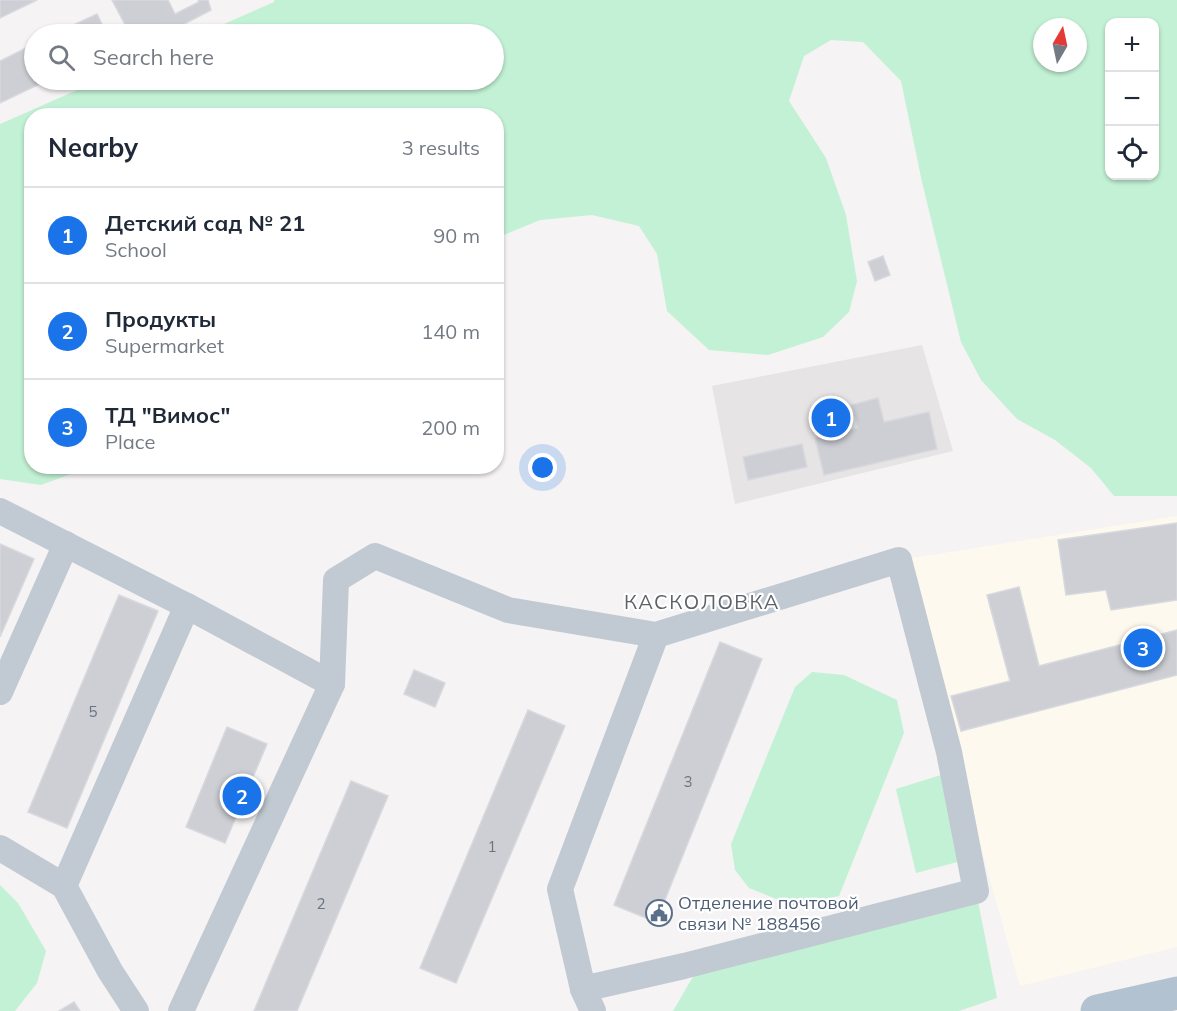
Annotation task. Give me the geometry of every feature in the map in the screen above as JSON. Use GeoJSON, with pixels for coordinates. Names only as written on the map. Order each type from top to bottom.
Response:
{"type":"FeatureCollection","features":[{"type":"Feature","properties":{"kind":"main road"},"geometry":{"type":"LineString","coordinates":[[1097,1011],[1177,993]]}},
{"type":"Feature","properties":{"kind":"lane"},"geometry":{"type":"LineString","coordinates":[[0,511],[187,606],[332,684]]}},
{"type":"Feature","properties":{"kind":"lane"},"geometry":{"type":"LineString","coordinates":[[0,692],[66,544]]}},
{"type":"Feature","properties":{"kind":"lane"},"geometry":{"type":"LineString","coordinates":[[181,1011],[332,684],[336,580],[375,556],[508,610],[656,635],[899,560],[949,752],[976,891],[684,966],[588,1000],[560,889],[656,635]]}},
{"type":"Feature","properties":{"kind":"lane"},"geometry":{"type":"LineString","coordinates":[[64,886],[187,606]]}},
{"type":"Feature","properties":{"kind":"lane"},"geometry":{"type":"LineString","coordinates":[[0,848],[64,886],[110,971],[136,1011]]}},
{"type":"Feature","properties":{"kind":"shaded area"},"geometry":{"type":"Polygon","coordinates":[[[922,345],[953,451],[735,504],[712,386],[922,345]]]}},
{"type":"Feature","properties":{"kind":"shaded area"},"geometry":{"type":"Polygon","coordinates":[[[1177,516],[1177,947],[1020,986],[899,560],[1177,516]]]}},
{"type":"Feature","properties":{"kind":"green space"},"geometry":{"type":"Polygon","coordinates":[[[274,0],[1177,0],[1177,496],[1114,496],[1091,468],[1055,440],[1017,419],[981,380],[961,342],[922,182],[901,81],[863,42],[831,40],[804,56],[789,101],[826,158],[846,215],[857,281],[849,312],[823,337],[768,355],[709,350],[667,311],[657,254],[639,226],[592,215],[540,220],[504,235],[504,108],[36,108],[77,90],[504,90],[504,24],[224,24],[274,2],[274,0]]]}},
{"type":"Feature","properties":{"kind":"green space"},"geometry":{"type":"Polygon","coordinates":[[[24,113],[24,474],[71,474],[41,485],[0,479],[0,124],[24,113]]]}},
{"type":"Feature","properties":{"kind":"green space"},"geometry":{"type":"Polygon","coordinates":[[[812,672],[844,675],[897,700],[904,733],[839,896],[794,906],[749,888],[735,870],[731,844],[795,687],[812,672]]]}},
{"type":"Feature","properties":{"kind":"green space"},"geometry":{"type":"Polygon","coordinates":[[[941,775],[961,861],[916,873],[896,789],[941,775]]]}},
{"type":"Feature","properties":{"kind":"green space"},"geometry":{"type":"Polygon","coordinates":[[[0,885],[18,903],[46,951],[37,983],[15,1011],[0,1011],[0,885]]]}},
{"type":"Feature","properties":{"kind":"green space"},"geometry":{"type":"Polygon","coordinates":[[[976,891],[997,998],[959,1011],[673,1011],[694,975],[976,891]]]}},
{"type":"Feature","properties":{"kind":"building"},"geometry":{"type":"Polygon","coordinates":[[[0,0],[37,0],[0,18],[0,0]]]}},
{"type":"Feature","properties":{"kind":"building"},"geometry":{"type":"Polygon","coordinates":[[[112,0],[168,0],[175,14],[199,2],[198,0],[208,0],[211,10],[184,24],[125,24],[112,0]]]}},
{"type":"Feature","properties":{"kind":"building"},"geometry":{"type":"Polygon","coordinates":[[[97,14],[102,24],[76,24],[97,14]]]}},
{"type":"Feature","properties":{"kind":"building"},"geometry":{"type":"Polygon","coordinates":[[[24,49],[24,90],[27,90],[0,103],[0,61],[24,49]]]}},
{"type":"Feature","properties":{"kind":"building"},"geometry":{"type":"Polygon","coordinates":[[[883,256],[890,275],[875,281],[868,262],[883,256]]]}},
{"type":"Feature","properties":{"kind":"building"},"geometry":{"type":"Polygon","coordinates":[[[878,398],[884,422],[929,412],[937,449],[824,475],[815,438],[858,428],[851,405],[878,398]]]}},
{"type":"Feature","properties":{"kind":"building"},"geometry":{"type":"Polygon","coordinates":[[[802,444],[807,467],[748,480],[743,457],[802,444]]]}},
{"type":"Feature","properties":{"kind":"building"},"geometry":{"type":"Polygon","coordinates":[[[1177,523],[1177,600],[1111,610],[1106,590],[1066,595],[1058,540],[1177,523]]]}},
{"type":"Feature","properties":{"kind":"building"},"geometry":{"type":"Polygon","coordinates":[[[0,544],[34,559],[0,637],[0,544]]]}},
{"type":"Feature","properties":{"kind":"building"},"geometry":{"type":"Polygon","coordinates":[[[1019,587],[1039,666],[1177,630],[1177,675],[961,731],[951,696],[1010,681],[987,595],[1019,587]]]}},
{"type":"Feature","properties":{"kind":"building"},"geometry":{"type":"Polygon","coordinates":[[[119,595],[158,611],[67,828],[28,812],[119,595]]]}},
{"type":"Feature","properties":{"kind":"building"},"geometry":{"type":"Polygon","coordinates":[[[720,642],[762,659],[656,922],[614,905],[720,642]]]}},
{"type":"Feature","properties":{"kind":"building"},"geometry":{"type":"Polygon","coordinates":[[[414,670],[445,683],[435,707],[404,694],[414,670]]]}},
{"type":"Feature","properties":{"kind":"building"},"geometry":{"type":"Polygon","coordinates":[[[528,710],[565,726],[456,983],[420,968],[528,710]]]}},
{"type":"Feature","properties":{"kind":"building"},"geometry":{"type":"Polygon","coordinates":[[[227,727],[267,744],[225,843],[186,827],[227,727]]]}},
{"type":"Feature","properties":{"kind":"building"},"geometry":{"type":"Polygon","coordinates":[[[351,781],[388,796],[297,1011],[254,1011],[351,781]]]}},
{"type":"Feature","properties":{"kind":"building"},"geometry":{"type":"Polygon","coordinates":[[[74,1002],[80,1011],[59,1011],[74,1002]]]}},
{"type":"Feature","properties":{"kind":"place","name":"Детский сад № 21"},"geometry":{"type":"Point","coordinates":[831,418]}},
{"type":"Feature","properties":{"kind":"place","name":"ТД \"Вимос\""},"geometry":{"type":"Point","coordinates":[1143,648]}},
{"type":"Feature","properties":{"kind":"place","name":"Продукты"},"geometry":{"type":"Point","coordinates":[242,796]}},
{"type":"Feature","properties":{"kind":"place","name":"Отделение почтовой связи № 188456"},"geometry":{"type":"Point","coordinates":[659,913]}},
{"type":"Feature","properties":{"kind":"district","name":"КАСКОЛОВКА"},"geometry":{"type":"Point","coordinates":[702,602]}}]}
